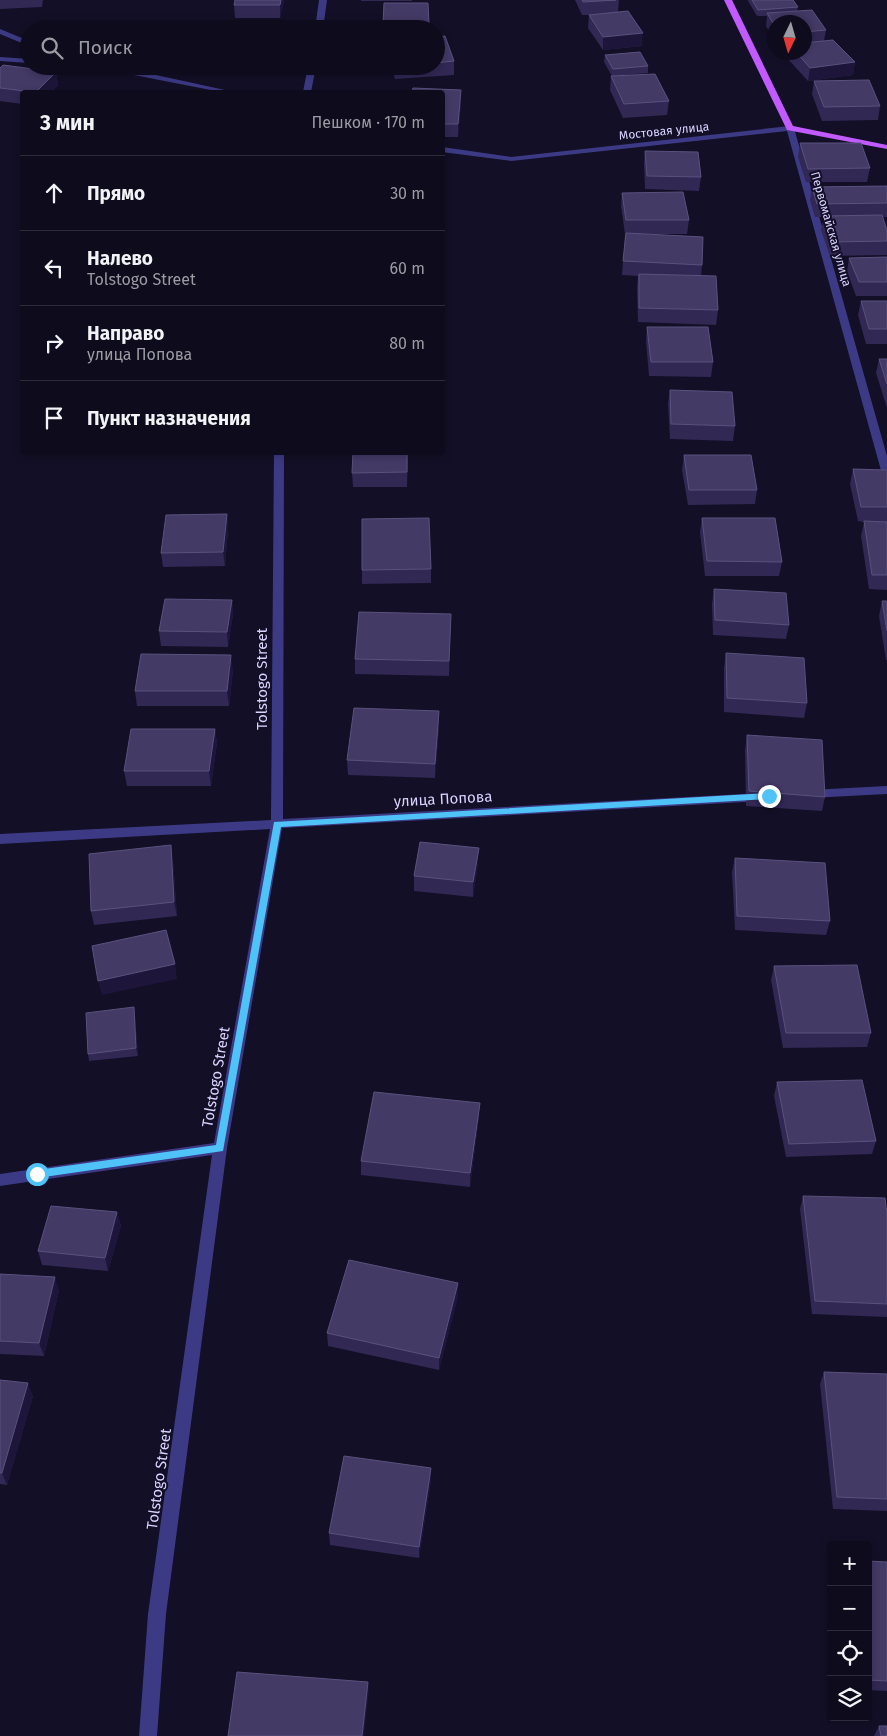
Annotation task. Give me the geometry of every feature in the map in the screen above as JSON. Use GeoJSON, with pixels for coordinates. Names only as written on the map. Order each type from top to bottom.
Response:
{"type":"FeatureCollection","features":[{"type":"Feature","properties":{"kind":"main road","name":"Первомайская улица"},"geometry":{"type":"LineString","coordinates":[[728,0],[790,128]]}},
{"type":"Feature","properties":{"kind":"main road","name":"Мостовая улица"},"geometry":{"type":"LineString","coordinates":[[790,128],[887,147]]}},
{"type":"Feature","properties":{"kind":"street"},"geometry":{"type":"LineString","coordinates":[[320,20],[323,0]]}},
{"type":"Feature","properties":{"kind":"street"},"geometry":{"type":"LineString","coordinates":[[0,31],[20,40]]}},
{"type":"Feature","properties":{"kind":"street"},"geometry":{"type":"LineString","coordinates":[[0,60],[20,61]]}},
{"type":"Feature","properties":{"kind":"street"},"geometry":{"type":"LineString","coordinates":[[144,75],[220,90]]}},
{"type":"Feature","properties":{"kind":"street"},"geometry":{"type":"LineString","coordinates":[[307,90],[310,75]]}},
{"type":"Feature","properties":{"kind":"street","name":"Мостовая улица"},"geometry":{"type":"LineString","coordinates":[[445,149],[511,159],[790,128]]}},
{"type":"Feature","properties":{"kind":"street","name":"Первомайская улица"},"geometry":{"type":"LineString","coordinates":[[790,128],[887,474]]}},
{"type":"Feature","properties":{"kind":"street","name":"Tolstogo Street"},"geometry":{"type":"LineString","coordinates":[[148,1736],[157,1614],[220,1148],[277,824],[279,455]]}},
{"type":"Feature","properties":{"kind":"street"},"geometry":{"type":"LineString","coordinates":[[798,795],[887,790]]}},
{"type":"Feature","properties":{"kind":"street","name":"улица Попова"},"geometry":{"type":"LineString","coordinates":[[0,839],[779,796]]}},
{"type":"Feature","properties":{"kind":"street"},"geometry":{"type":"LineString","coordinates":[[0,1180],[220,1148]]}},
{"type":"Feature","properties":{"kind":"building"},"geometry":{"type":"Polygon","coordinates":[[[235,0],[281,0],[280,5],[234,5],[235,0]]]}},
{"type":"Feature","properties":{"kind":"building"},"geometry":{"type":"Polygon","coordinates":[[[582,0],[616,0],[583,2],[582,0]]]}},
{"type":"Feature","properties":{"kind":"building"},"geometry":{"type":"Polygon","coordinates":[[[752,0],[793,0],[798,7],[758,10],[752,0]]]}},
{"type":"Feature","properties":{"kind":"building"},"geometry":{"type":"Polygon","coordinates":[[[384,3],[428,3],[429,20],[383,20],[384,3]]]}},
{"type":"Feature","properties":{"kind":"building"},"geometry":{"type":"Polygon","coordinates":[[[812,10],[826,30],[812,31],[812,15],[768,15],[767,13],[812,10]]]}},
{"type":"Feature","properties":{"kind":"building"},"geometry":{"type":"Polygon","coordinates":[[[628,11],[643,33],[603,37],[589,15],[628,11]]]}},
{"type":"Feature","properties":{"kind":"building"},"geometry":{"type":"Polygon","coordinates":[[[445,36],[454,61],[445,62],[445,36]]]}},
{"type":"Feature","properties":{"kind":"building"},"geometry":{"type":"Polygon","coordinates":[[[833,40],[855,62],[810,68],[803,60],[812,60],[812,42],[833,40]]]}},
{"type":"Feature","properties":{"kind":"building"},"geometry":{"type":"Polygon","coordinates":[[[640,52],[648,66],[613,69],[605,55],[640,52]]]}},
{"type":"Feature","properties":{"kind":"building"},"geometry":{"type":"Polygon","coordinates":[[[3,65],[20,67],[20,75],[53,75],[38,90],[0,88],[0,68],[3,65]]]}},
{"type":"Feature","properties":{"kind":"building"},"geometry":{"type":"Polygon","coordinates":[[[655,74],[669,101],[624,104],[611,76],[655,74]]]}},
{"type":"Feature","properties":{"kind":"building"},"geometry":{"type":"Polygon","coordinates":[[[869,80],[880,106],[824,107],[814,81],[869,80]]]}},
{"type":"Feature","properties":{"kind":"building"},"geometry":{"type":"Polygon","coordinates":[[[413,88],[461,90],[458,124],[445,124],[445,90],[412,90],[413,88]]]}},
{"type":"Feature","properties":{"kind":"building"},"geometry":{"type":"Polygon","coordinates":[[[800,143],[861,143],[870,168],[808,169],[800,143]]]}},
{"type":"Feature","properties":{"kind":"building"},"geometry":{"type":"Polygon","coordinates":[[[645,151],[698,152],[701,177],[647,176],[645,151]]]}},
{"type":"Feature","properties":{"kind":"building"},"geometry":{"type":"Polygon","coordinates":[[[887,186],[887,203],[817,204],[812,187],[887,186]]]}},
{"type":"Feature","properties":{"kind":"building"},"geometry":{"type":"Polygon","coordinates":[[[683,192],[689,220],[626,220],[622,193],[683,192]]]}},
{"type":"Feature","properties":{"kind":"building"},"geometry":{"type":"Polygon","coordinates":[[[882,215],[887,230],[887,241],[832,242],[824,216],[882,215]]]}},
{"type":"Feature","properties":{"kind":"building"},"geometry":{"type":"Polygon","coordinates":[[[626,233],[703,237],[702,265],[623,261],[626,233]]]}},
{"type":"Feature","properties":{"kind":"building"},"geometry":{"type":"Polygon","coordinates":[[[887,257],[887,282],[859,282],[849,258],[887,257]]]}},
{"type":"Feature","properties":{"kind":"building"},"geometry":{"type":"Polygon","coordinates":[[[639,274],[716,276],[718,310],[639,308],[639,274]]]}},
{"type":"Feature","properties":{"kind":"building"},"geometry":{"type":"Polygon","coordinates":[[[861,301],[887,301],[887,329],[869,329],[861,301]]]}},
{"type":"Feature","properties":{"kind":"building"},"geometry":{"type":"Polygon","coordinates":[[[647,327],[708,327],[713,362],[651,362],[647,327]]]}},
{"type":"Feature","properties":{"kind":"building"},"geometry":{"type":"Polygon","coordinates":[[[879,359],[887,359],[887,384],[879,359]]]}},
{"type":"Feature","properties":{"kind":"building"},"geometry":{"type":"Polygon","coordinates":[[[670,390],[732,392],[735,426],[671,424],[670,390]]]}},
{"type":"Feature","properties":{"kind":"building"},"geometry":{"type":"Polygon","coordinates":[[[353,455],[407,455],[407,472],[352,473],[353,455]]]}},
{"type":"Feature","properties":{"kind":"building"},"geometry":{"type":"Polygon","coordinates":[[[684,455],[751,455],[757,490],[689,490],[684,455]]]}},
{"type":"Feature","properties":{"kind":"building"},"geometry":{"type":"Polygon","coordinates":[[[853,469],[887,470],[887,507],[861,507],[853,469]]]}},
{"type":"Feature","properties":{"kind":"building"},"geometry":{"type":"Polygon","coordinates":[[[227,514],[223,552],[161,553],[166,515],[227,514]]]}},
{"type":"Feature","properties":{"kind":"building"},"geometry":{"type":"Polygon","coordinates":[[[429,518],[431,569],[362,570],[362,519],[429,518]]]}},
{"type":"Feature","properties":{"kind":"building"},"geometry":{"type":"Polygon","coordinates":[[[702,518],[775,518],[782,562],[707,561],[702,518]]]}},
{"type":"Feature","properties":{"kind":"building"},"geometry":{"type":"Polygon","coordinates":[[[864,521],[887,522],[887,575],[872,575],[864,521]]]}},
{"type":"Feature","properties":{"kind":"building"},"geometry":{"type":"Polygon","coordinates":[[[714,589],[786,593],[789,625],[715,620],[714,589]]]}},
{"type":"Feature","properties":{"kind":"building"},"geometry":{"type":"Polygon","coordinates":[[[165,599],[232,600],[227,632],[159,631],[165,599]]]}},
{"type":"Feature","properties":{"kind":"building"},"geometry":{"type":"Polygon","coordinates":[[[882,601],[887,601],[887,631],[882,601]]]}},
{"type":"Feature","properties":{"kind":"building"},"geometry":{"type":"Polygon","coordinates":[[[359,612],[451,614],[449,661],[355,659],[359,612]]]}},
{"type":"Feature","properties":{"kind":"building"},"geometry":{"type":"Polygon","coordinates":[[[726,653],[804,658],[807,703],[727,698],[726,653]]]}},
{"type":"Feature","properties":{"kind":"building"},"geometry":{"type":"Polygon","coordinates":[[[141,654],[231,655],[227,691],[135,691],[141,654]]]}},
{"type":"Feature","properties":{"kind":"building"},"geometry":{"type":"Polygon","coordinates":[[[354,708],[439,711],[435,764],[347,760],[354,708]]]}},
{"type":"Feature","properties":{"kind":"building"},"geometry":{"type":"Polygon","coordinates":[[[131,729],[215,729],[209,771],[124,771],[131,729]]]}},
{"type":"Feature","properties":{"kind":"building"},"geometry":{"type":"Polygon","coordinates":[[[747,735],[822,740],[825,797],[749,791],[747,735]]]}},
{"type":"Feature","properties":{"kind":"building"},"geometry":{"type":"Polygon","coordinates":[[[420,842],[479,848],[473,882],[414,876],[420,842]]]}},
{"type":"Feature","properties":{"kind":"building"},"geometry":{"type":"Polygon","coordinates":[[[171,845],[174,902],[91,911],[89,854],[171,845]]]}},
{"type":"Feature","properties":{"kind":"building"},"geometry":{"type":"Polygon","coordinates":[[[735,858],[825,863],[830,921],[737,916],[735,858]]]}},
{"type":"Feature","properties":{"kind":"building"},"geometry":{"type":"Polygon","coordinates":[[[166,930],[175,964],[98,981],[92,946],[166,930]]]}},
{"type":"Feature","properties":{"kind":"building"},"geometry":{"type":"Polygon","coordinates":[[[857,965],[871,1033],[786,1033],[774,966],[857,965]]]}},
{"type":"Feature","properties":{"kind":"building"},"geometry":{"type":"Polygon","coordinates":[[[134,1007],[136,1048],[88,1054],[86,1013],[134,1007]]]}},
{"type":"Feature","properties":{"kind":"building"},"geometry":{"type":"Polygon","coordinates":[[[862,1080],[876,1141],[789,1144],[777,1082],[862,1080]]]}},
{"type":"Feature","properties":{"kind":"building"},"geometry":{"type":"Polygon","coordinates":[[[374,1092],[480,1103],[470,1173],[361,1161],[374,1092]]]}},
{"type":"Feature","properties":{"kind":"building"},"geometry":{"type":"Polygon","coordinates":[[[803,1196],[885,1198],[887,1215],[887,1304],[815,1301],[803,1196]]]}},
{"type":"Feature","properties":{"kind":"building"},"geometry":{"type":"Polygon","coordinates":[[[51,1206],[117,1212],[105,1258],[38,1251],[51,1206]]]}},
{"type":"Feature","properties":{"kind":"building"},"geometry":{"type":"Polygon","coordinates":[[[349,1260],[458,1283],[439,1358],[327,1333],[349,1260]]]}},
{"type":"Feature","properties":{"kind":"building"},"geometry":{"type":"Polygon","coordinates":[[[0,1274],[55,1277],[39,1343],[0,1341],[0,1274]]]}},
{"type":"Feature","properties":{"kind":"building"},"geometry":{"type":"Polygon","coordinates":[[[824,1372],[887,1374],[887,1499],[837,1497],[824,1372]]]}},
{"type":"Feature","properties":{"kind":"building"},"geometry":{"type":"Polygon","coordinates":[[[0,1380],[28,1383],[2,1473],[0,1473],[0,1380]]]}},
{"type":"Feature","properties":{"kind":"building"},"geometry":{"type":"Polygon","coordinates":[[[344,1456],[431,1468],[419,1547],[329,1533],[344,1456]]]}},
{"type":"Feature","properties":{"kind":"building"},"geometry":{"type":"Polygon","coordinates":[[[872,1561],[887,1562],[887,1681],[872,1680],[872,1561]]]}},
{"type":"Feature","properties":{"kind":"building"},"geometry":{"type":"Polygon","coordinates":[[[237,1672],[368,1682],[362,1736],[228,1736],[237,1672]]]}},
{"type":"Feature","properties":{"kind":"building"},"geometry":{"type":"Polygon","coordinates":[[[879,1726],[887,1726],[887,1736],[881,1736],[879,1726]]]}},
{"type":"Feature","properties":{"kind":"route"},"geometry":{"type":"LineString","coordinates":[[37,1174],[220,1148],[277,824],[769,796]]}}]}
